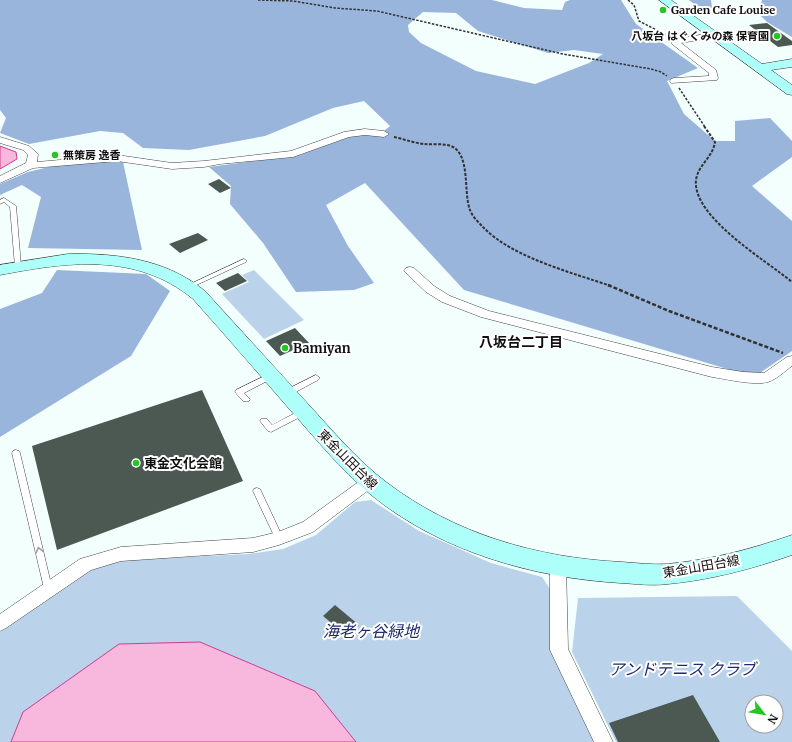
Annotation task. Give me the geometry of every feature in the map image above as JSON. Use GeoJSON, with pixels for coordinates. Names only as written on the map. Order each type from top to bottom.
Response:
{"type":"FeatureCollection","features":[{"type":"Feature","properties":{"kind":"main road"},"geometry":{"type":"LineString","coordinates":[[664,0],[792,91]]}},
{"type":"Feature","properties":{"kind":"main road"},"geometry":{"type":"LineString","coordinates":[[760,68],[792,63]]}},
{"type":"Feature","properties":{"kind":"main road","name":"東金山田台線"},"geometry":{"type":"LineString","coordinates":[[9,268],[75,258],[116,260],[143,265],[179,280],[199,295],[350,464],[369,482],[403,506],[446,530],[505,553],[558,566],[610,573],[667,574],[720,566],[792,545]]}},
{"type":"Feature","properties":{"kind":"street"},"geometry":{"type":"LineString","coordinates":[[675,42],[712,35]]}},
{"type":"Feature","properties":{"kind":"street"},"geometry":{"type":"LineString","coordinates":[[674,81],[714,78],[713,72],[675,42]]}},
{"type":"Feature","properties":{"kind":"street"},"geometry":{"type":"LineString","coordinates":[[0,180],[30,165],[117,158],[172,166],[204,164],[293,154],[348,134],[365,132],[384,134]]}},
{"type":"Feature","properties":{"kind":"street"},"geometry":{"type":"LineString","coordinates":[[0,140],[26,148],[33,154],[30,165]]}},
{"type":"Feature","properties":{"kind":"street"},"geometry":{"type":"LineString","coordinates":[[410,271],[430,289],[446,299],[485,314],[712,372],[742,377],[766,378],[789,356]]}},
{"type":"Feature","properties":{"kind":"street"},"geometry":{"type":"LineString","coordinates":[[0,623],[48,588],[86,564],[121,554],[253,545],[280,538],[308,527],[369,482]]}},
{"type":"Feature","properties":{"kind":"street"},"geometry":{"type":"LineString","coordinates":[[558,566],[559,650],[604,742]]}},
{"type":"Feature","properties":{"kind":"lane"},"geometry":{"type":"LineString","coordinates":[[0,202],[4,200],[13,206],[9,268]]}},
{"type":"Feature","properties":{"kind":"lane"},"geometry":{"type":"LineString","coordinates":[[188,287],[244,261]]}},
{"type":"Feature","properties":{"kind":"lane"},"geometry":{"type":"LineString","coordinates":[[246,399],[239,392],[272,376]]}},
{"type":"Feature","properties":{"kind":"lane"},"geometry":{"type":"LineString","coordinates":[[287,393],[316,378]]}},
{"type":"Feature","properties":{"kind":"lane"},"geometry":{"type":"LineString","coordinates":[[264,421],[271,429],[304,412]]}},
{"type":"Feature","properties":{"kind":"lane"},"geometry":{"type":"LineString","coordinates":[[16,453],[48,588]]}},
{"type":"Feature","properties":{"kind":"lane"},"geometry":{"type":"LineString","coordinates":[[257,491],[280,538]]}},
{"type":"Feature","properties":{"kind":"path"},"geometry":{"type":"LineString","coordinates":[[258,0],[293,1],[335,8],[377,11],[563,54],[661,72],[674,81],[715,142],[715,148],[701,166],[696,177],[696,185],[700,199],[709,213],[724,230],[743,247],[792,282]]}},
{"type":"Feature","properties":{"kind":"path"},"geometry":{"type":"LineString","coordinates":[[628,0],[634,5],[639,21],[670,37],[675,42]]}},
{"type":"Feature","properties":{"kind":"path"},"geometry":{"type":"LineString","coordinates":[[384,134],[419,143],[446,144],[457,148],[463,158],[468,207],[482,227],[506,246],[551,265],[615,288],[668,311],[789,356]]}},
{"type":"Feature","properties":{"kind":"green space"},"geometry":{"type":"Polygon","coordinates":[[[254,270],[304,320],[264,339],[222,294],[249,282],[242,275],[254,270]]]}},
{"type":"Feature","properties":{"kind":"green space","name":"海老ヶ谷緑地"},"geometry":{"type":"Polygon","coordinates":[[[371,500],[419,531],[491,563],[542,577],[550,589],[551,650],[595,742],[0,742],[0,632],[88,570],[121,560],[248,554],[283,549],[316,535],[355,502],[371,500]]]}},
{"type":"Feature","properties":{"kind":"green space","name":"アンドテニス クラブ"},"geometry":{"type":"Polygon","coordinates":[[[737,596],[792,651],[792,742],[616,742],[572,652],[578,598],[737,596]]]}},
{"type":"Feature","properties":{"kind":"shaded area"},"geometry":{"type":"Polygon","coordinates":[[[0,0],[492,0],[524,8],[562,10],[565,2],[570,0],[621,0],[636,24],[698,68],[667,81],[684,114],[715,141],[735,141],[735,121],[770,118],[792,141],[792,157],[752,186],[792,221],[792,351],[754,377],[464,290],[365,183],[326,205],[348,246],[374,283],[354,290],[296,292],[263,243],[230,204],[231,186],[209,167],[300,155],[347,137],[363,134],[379,135],[390,126],[364,101],[333,108],[265,136],[189,150],[143,148],[123,133],[100,131],[29,144],[0,133],[6,118],[0,110],[0,0]],[[423,12],[408,25],[409,32],[421,43],[476,71],[535,84],[589,63],[603,54],[574,50],[548,53],[478,31],[456,13],[423,12]]]}},
{"type":"Feature","properties":{"kind":"shaded area"},"geometry":{"type":"Polygon","coordinates":[[[689,0],[711,0],[713,15],[706,14],[689,0]]]}},
{"type":"Feature","properties":{"kind":"shaded area"},"geometry":{"type":"Polygon","coordinates":[[[762,0],[792,0],[792,37],[767,22],[759,14],[762,0]]]}},
{"type":"Feature","properties":{"kind":"shaded area"},"geometry":{"type":"Polygon","coordinates":[[[0,146],[16,152],[17,159],[0,169],[0,146]]]}},
{"type":"Feature","properties":{"kind":"shaded area"},"geometry":{"type":"Polygon","coordinates":[[[82,159],[123,162],[142,250],[28,248],[41,197],[22,185],[0,195],[0,184],[28,172],[82,159]]]}},
{"type":"Feature","properties":{"kind":"shaded area"},"geometry":{"type":"Polygon","coordinates":[[[57,270],[146,274],[170,291],[131,356],[0,437],[0,309],[42,293],[57,270]]]}},
{"type":"Feature","properties":{"kind":"shaded area"},"geometry":{"type":"Polygon","coordinates":[[[200,642],[315,691],[356,742],[11,742],[23,712],[119,644],[200,642]]]}},
{"type":"Feature","properties":{"kind":"building"},"geometry":{"type":"Polygon","coordinates":[[[767,23],[792,41],[792,45],[778,47],[749,25],[767,23]]]}},
{"type":"Feature","properties":{"kind":"building"},"geometry":{"type":"Polygon","coordinates":[[[219,179],[231,188],[220,193],[208,184],[219,179]]]}},
{"type":"Feature","properties":{"kind":"building"},"geometry":{"type":"Polygon","coordinates":[[[198,233],[208,240],[180,253],[169,244],[198,233]]]}},
{"type":"Feature","properties":{"kind":"building"},"geometry":{"type":"Polygon","coordinates":[[[238,273],[247,281],[225,291],[216,283],[238,273]]]}},
{"type":"Feature","properties":{"kind":"building"},"geometry":{"type":"Polygon","coordinates":[[[295,328],[309,343],[280,356],[266,341],[295,328]]]}},
{"type":"Feature","properties":{"kind":"building","name":"東金文化会館"},"geometry":{"type":"Polygon","coordinates":[[[202,390],[243,481],[57,550],[32,446],[202,390]]]}},
{"type":"Feature","properties":{"kind":"building"},"geometry":{"type":"Polygon","coordinates":[[[335,605],[359,625],[348,637],[323,616],[335,605]]]}},
{"type":"Feature","properties":{"kind":"building"},"geometry":{"type":"Polygon","coordinates":[[[693,695],[720,742],[618,742],[609,723],[693,695]]]}},
{"type":"Feature","properties":{"kind":"place","name":"Garden Cafe Louise"},"geometry":{"type":"Point","coordinates":[663,10]}},
{"type":"Feature","properties":{"kind":"place","name":"八坂台 はぐくみの森 保育園"},"geometry":{"type":"Point","coordinates":[777,36]}},
{"type":"Feature","properties":{"kind":"place","name":"無策房 逸香"},"geometry":{"type":"Point","coordinates":[55,155]}},
{"type":"Feature","properties":{"kind":"place","name":"Bamiyan"},"geometry":{"type":"Point","coordinates":[285,348]}},
{"type":"Feature","properties":{"kind":"place","name":"東金文化会館"},"geometry":{"type":"Point","coordinates":[136,463]}},
{"type":"Feature","properties":{"kind":"district","name":"八坂台二丁目"},"geometry":{"type":"Point","coordinates":[521,342]}}]}
